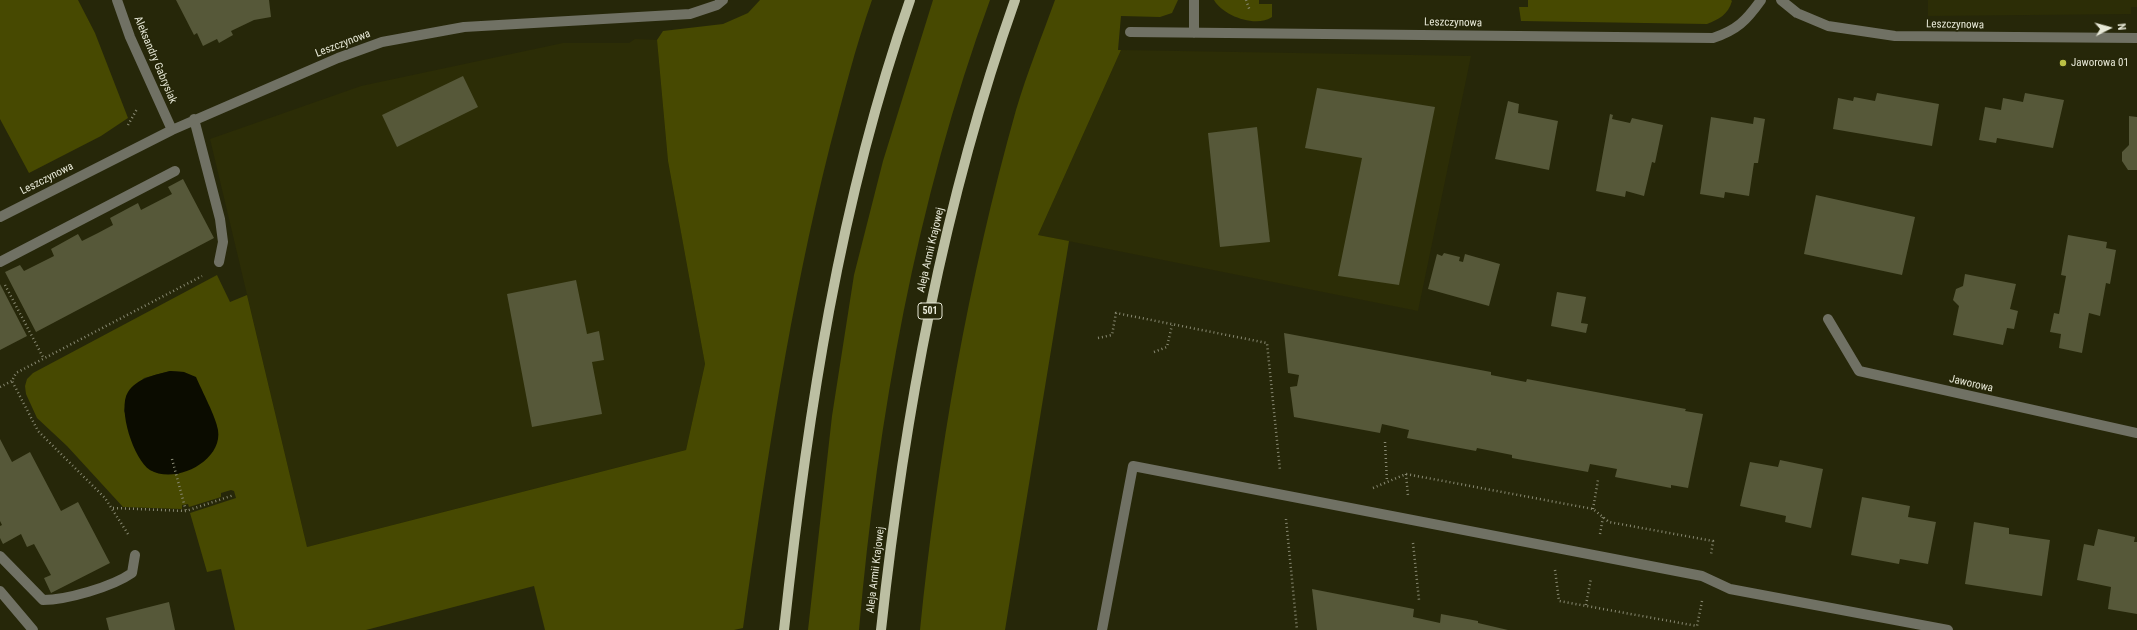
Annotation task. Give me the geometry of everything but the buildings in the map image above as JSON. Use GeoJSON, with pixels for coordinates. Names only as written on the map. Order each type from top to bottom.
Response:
{"type":"FeatureCollection","features":[{"type":"Feature","properties":{"kind":"main road"},"geometry":{"type":"LineString","coordinates":[[784,630],[796,522],[816,381],[847,220],[895,44],[910,0]]}},
{"type":"Feature","properties":{"kind":"main road","name":"Aleja Armii Krajowej"},"geometry":{"type":"LineString","coordinates":[[881,630],[897,504],[927,322],[962,171],[981,102],[1015,0]]}},
{"type":"Feature","properties":{"kind":"street","name":"Aleksandry Gabrysiak"},"geometry":{"type":"LineString","coordinates":[[118,0],[130,37],[172,130]]}},
{"type":"Feature","properties":{"kind":"street","name":"Leszczynowa"},"geometry":{"type":"LineString","coordinates":[[0,217],[194,119],[338,58],[382,42],[464,27],[690,14],[717,5],[723,0]]}},
{"type":"Feature","properties":{"kind":"street"},"geometry":{"type":"LineString","coordinates":[[1194,0],[1194,33]]}},
{"type":"Feature","properties":{"kind":"street","name":"Leszczynowa"},"geometry":{"type":"LineString","coordinates":[[1130,32],[1713,38],[1732,32],[1750,15],[1760,0]]}},
{"type":"Feature","properties":{"kind":"street","name":"Leszczynowa"},"geometry":{"type":"LineString","coordinates":[[1781,0],[1797,13],[1828,26],[1895,36],[2137,38]]}},
{"type":"Feature","properties":{"kind":"street"},"geometry":{"type":"LineString","coordinates":[[194,119],[220,219],[223,242],[219,262]]}},
{"type":"Feature","properties":{"kind":"street"},"geometry":{"type":"LineString","coordinates":[[0,262],[175,171]]}},
{"type":"Feature","properties":{"kind":"street","name":"Jaworowa"},"geometry":{"type":"LineString","coordinates":[[1828,319],[1859,371],[2137,433]]}},
{"type":"Feature","properties":{"kind":"street"},"geometry":{"type":"LineString","coordinates":[[1102,630],[1133,466],[1702,576],[1730,589],[1948,630]]}},
{"type":"Feature","properties":{"kind":"street"},"geometry":{"type":"LineString","coordinates":[[0,556],[43,600],[57,600],[120,581],[132,573],[135,555]]}},
{"type":"Feature","properties":{"kind":"street"},"geometry":{"type":"LineString","coordinates":[[0,591],[33,630]]}},
{"type":"Feature","properties":{"kind":"path"},"geometry":{"type":"LineString","coordinates":[[124,131],[151,85]]}},
{"type":"Feature","properties":{"kind":"path"},"geometry":{"type":"LineString","coordinates":[[0,387],[12,381],[16,373],[206,274],[219,262]]}},
{"type":"Feature","properties":{"kind":"path"},"geometry":{"type":"LineString","coordinates":[[4,284],[44,359]]}},
{"type":"Feature","properties":{"kind":"path"},"geometry":{"type":"LineString","coordinates":[[1098,338],[1112,335],[1116,313],[1267,343],[1280,476]]}},
{"type":"Feature","properties":{"kind":"path"},"geometry":{"type":"LineString","coordinates":[[1154,352],[1167,347],[1172,325]]}},
{"type":"Feature","properties":{"kind":"path"},"geometry":{"type":"LineString","coordinates":[[12,381],[38,431],[105,498],[127,531],[135,555]]}},
{"type":"Feature","properties":{"kind":"path"},"geometry":{"type":"LineString","coordinates":[[1385,442],[1387,482]]}},
{"type":"Feature","properties":{"kind":"path"},"geometry":{"type":"LineString","coordinates":[[172,459],[186,511]]}},
{"type":"Feature","properties":{"kind":"path"},"geometry":{"type":"LineString","coordinates":[[1406,474],[1408,491]]}},
{"type":"Feature","properties":{"kind":"path"},"geometry":{"type":"LineString","coordinates":[[1594,509],[1598,480]]}},
{"type":"Feature","properties":{"kind":"path"},"geometry":{"type":"LineString","coordinates":[[112,508],[186,511],[234,495]]}},
{"type":"Feature","properties":{"kind":"path"},"geometry":{"type":"LineString","coordinates":[[1283,495],[1297,630]]}},
{"type":"Feature","properties":{"kind":"path"},"geometry":{"type":"LineString","coordinates":[[1601,527],[1603,517]]}},
{"type":"Feature","properties":{"kind":"path"},"geometry":{"type":"LineString","coordinates":[[1411,520],[1419,600]]}},
{"type":"Feature","properties":{"kind":"shaded area"},"geometry":{"type":"Polygon","coordinates":[[[0,0],[78,0],[95,33],[128,118],[101,136],[29,173],[0,119],[0,0]]]}},
{"type":"Feature","properties":{"kind":"shaded area"},"geometry":{"type":"Polygon","coordinates":[[[760,0],[872,0],[855,54],[830,146],[803,265],[770,446],[743,628],[734,630],[545,630],[534,586],[366,630],[235,630],[221,569],[207,572],[190,513],[236,498],[234,491],[231,490],[221,493],[221,497],[189,507],[188,504],[182,505],[182,509],[123,507],[67,446],[37,418],[26,394],[25,386],[27,379],[33,373],[217,275],[230,302],[247,295],[307,547],[686,450],[705,364],[668,161],[657,40],[663,31],[723,24],[748,13],[760,0]],[[170,371],[144,378],[128,393],[124,411],[150,470],[159,473],[179,474],[184,372],[170,371]]]}},
{"type":"Feature","properties":{"kind":"shaded area"},"geometry":{"type":"Polygon","coordinates":[[[933,0],[990,0],[964,76],[941,154],[921,232],[904,310],[889,390],[877,470],[859,630],[808,630],[832,416],[854,275],[883,161],[933,0]]]}},
{"type":"Feature","properties":{"kind":"shaded area"},"geometry":{"type":"Polygon","coordinates":[[[1055,0],[1178,0],[1172,13],[1160,17],[1121,16],[1118,50],[1121,50],[1038,235],[1069,241],[1005,630],[920,630],[936,498],[969,303],[983,238],[1016,110],[1055,0]]]}},
{"type":"Feature","properties":{"kind":"shaded area"},"geometry":{"type":"Polygon","coordinates":[[[1214,0],[1259,0],[1259,4],[1272,4],[1272,17],[1257,21],[1240,19],[1218,6],[1214,0]]]}},
{"type":"Feature","properties":{"kind":"shaded area"},"geometry":{"type":"Polygon","coordinates":[[[1528,0],[1732,1],[1728,10],[1722,16],[1707,24],[1521,21],[1519,7],[1528,7],[1528,0]]]}},
{"type":"Feature","properties":{"kind":"shaded area"},"geometry":{"type":"Polygon","coordinates":[[[1928,0],[2137,0],[2137,7],[2131,7],[2131,14],[1928,16],[1928,0]]]}},
{"type":"Feature","properties":{"kind":"shaded area"},"geometry":{"type":"Polygon","coordinates":[[[635,39],[657,40],[668,161],[705,364],[686,450],[307,547],[210,139],[361,86],[563,43],[629,43],[635,39]]]}},
{"type":"Feature","properties":{"kind":"shaded area"},"geometry":{"type":"Polygon","coordinates":[[[1121,50],[1471,56],[1418,311],[1038,235],[1121,50]]]}},
{"type":"Feature","properties":{"kind":"shaded area"},"geometry":{"type":"Polygon","coordinates":[[[170,371],[184,372],[196,377],[217,425],[218,441],[213,451],[205,460],[195,467],[184,472],[160,474],[150,470],[138,456],[126,422],[125,400],[128,392],[136,383],[170,371]]]}},
{"type":"Feature","properties":{"kind":"place","name":"Jaworowa 01"},"geometry":{"type":"Point","coordinates":[2063,63]}}]}
